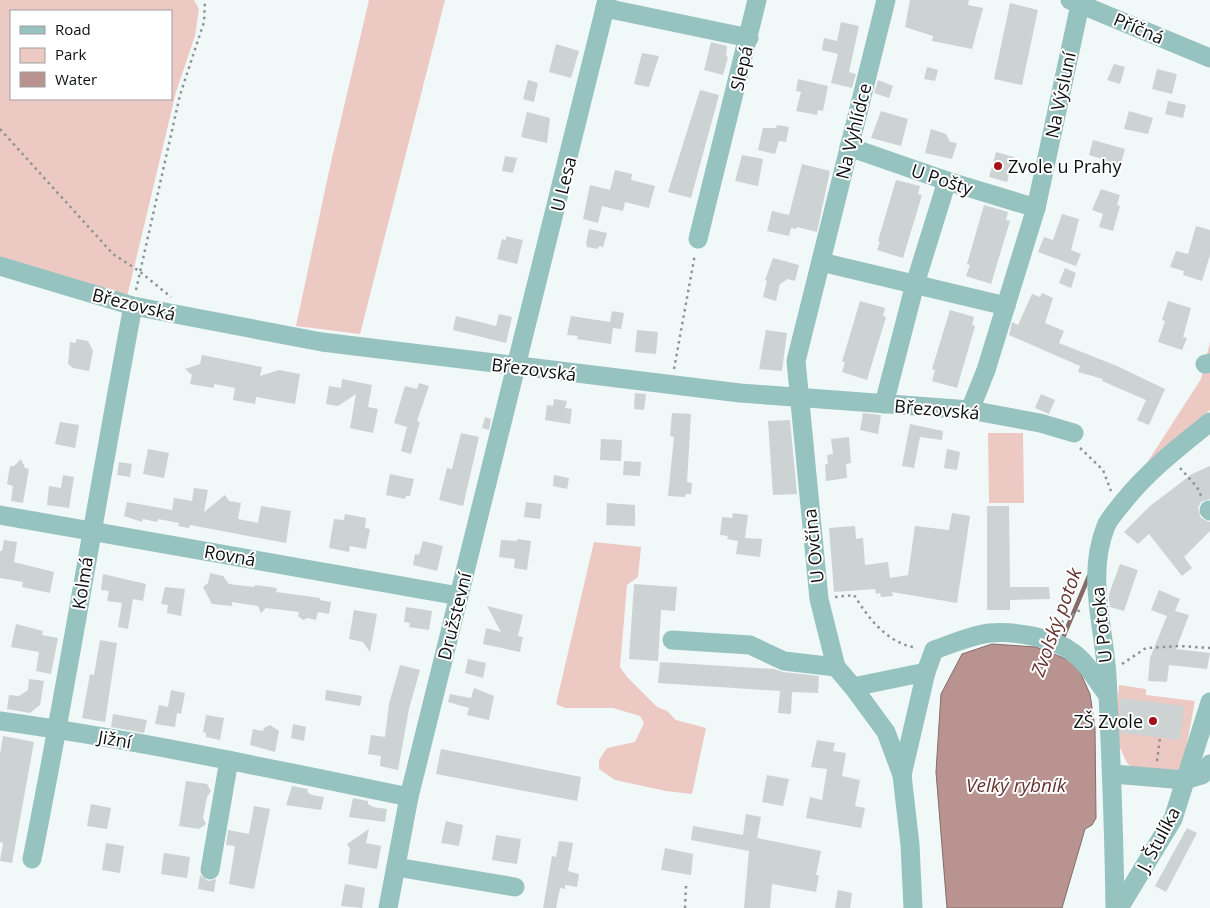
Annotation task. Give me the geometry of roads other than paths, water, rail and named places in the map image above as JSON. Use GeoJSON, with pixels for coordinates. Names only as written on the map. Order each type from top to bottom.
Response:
{"type":"FeatureCollection","features":[{"type":"Feature","properties":{"kind":"street"},"geometry":{"type":"LineString","coordinates":[[749,38],[757,0]]}},
{"type":"Feature","properties":{"kind":"street","name":"Na Vyhlídce"},"geometry":{"type":"LineString","coordinates":[[798,396],[796,361],[886,0]]}},
{"type":"Feature","properties":{"kind":"street","name":"Příčná"},"geometry":{"type":"LineString","coordinates":[[1077,1],[1210,58]]}},
{"type":"Feature","properties":{"kind":"street","name":"Na Výsluní"},"geometry":{"type":"LineString","coordinates":[[970,410],[986,370],[1036,208],[1077,1]]}},
{"type":"Feature","properties":{"kind":"street","name":"Slepá"},"geometry":{"type":"LineString","coordinates":[[606,4],[749,38],[698,239]]}},
{"type":"Feature","properties":{"kind":"street","name":"U Lesa"},"geometry":{"type":"LineString","coordinates":[[518,367],[606,4]]}},
{"type":"Feature","properties":{"kind":"street","name":"U Pošty"},"geometry":{"type":"LineString","coordinates":[[849,148],[1036,208]]}},
{"type":"Feature","properties":{"kind":"street"},"geometry":{"type":"LineString","coordinates":[[884,404],[914,284],[947,181]]}},
{"type":"Feature","properties":{"kind":"street"},"geometry":{"type":"LineString","coordinates":[[821,262],[1006,306]]}},
{"type":"Feature","properties":{"kind":"street","name":"Březovská"},"geometry":{"type":"LineString","coordinates":[[0,266],[132,306],[322,342],[740,393],[970,410],[1040,423],[1074,433]]}},
{"type":"Feature","properties":{"kind":"street","name":"Kolmá"},"geometry":{"type":"LineString","coordinates":[[32,859],[58,729],[91,530],[132,306]]}},
{"type":"Feature","properties":{"kind":"street","name":"Družstevní"},"geometry":{"type":"LineString","coordinates":[[388,908],[409,797],[518,367]]}},
{"type":"Feature","properties":{"kind":"street","name":"U Ovčína"},"geometry":{"type":"LineString","coordinates":[[798,396],[819,599],[836,667],[853,687]]}},
{"type":"Feature","properties":{"kind":"street","name":"U Potoka"},"geometry":{"type":"LineString","coordinates":[[1107,684],[1097,596],[1100,544],[1107,524],[1144,477],[1210,422]]}},
{"type":"Feature","properties":{"kind":"street","name":"Rovná"},"geometry":{"type":"LineString","coordinates":[[0,515],[459,596]]}},
{"type":"Feature","properties":{"kind":"street"},"geometry":{"type":"LineString","coordinates":[[902,775],[926,672],[934,650],[990,633],[1035,638],[1059,644],[1071,651],[1107,684]]}},
{"type":"Feature","properties":{"kind":"street"},"geometry":{"type":"LineString","coordinates":[[672,640],[750,646],[784,661],[836,667]]}},
{"type":"Feature","properties":{"kind":"street"},"geometry":{"type":"LineString","coordinates":[[913,908],[910,845],[902,775],[886,732],[853,687],[926,672]]}},
{"type":"Feature","properties":{"kind":"street","name":"J. Štulíka"},"geometry":{"type":"LineString","coordinates":[[1107,684],[1112,774],[1115,908]]}},
{"type":"Feature","properties":{"kind":"street"},"geometry":{"type":"LineString","coordinates":[[1185,780],[1210,702]]}},
{"type":"Feature","properties":{"kind":"street","name":"Jižní"},"geometry":{"type":"LineString","coordinates":[[0,721],[58,729],[229,760],[409,797]]}},
{"type":"Feature","properties":{"kind":"street"},"geometry":{"type":"LineString","coordinates":[[210,870],[229,760]]}},
{"type":"Feature","properties":{"kind":"street"},"geometry":{"type":"LineString","coordinates":[[1185,780],[1202,775],[1210,764]]}},
{"type":"Feature","properties":{"kind":"street","name":"J. Štulíka"},"geometry":{"type":"LineString","coordinates":[[1112,774],[1185,780],[1173,820],[1119,908]]}},
{"type":"Feature","properties":{"kind":"street"},"geometry":{"type":"LineString","coordinates":[[396,866],[515,887]]}},
{"type":"Feature","properties":{"kind":"water","name":"Velký rybník"},"geometry":{"type":"Polygon","coordinates":[[[992,644],[1036,647],[1076,663],[1090,694],[1095,728],[1096,818],[1092,825],[1085,829],[1062,908],[947,908],[936,772],[941,694],[962,654],[992,644]]]}},
{"type":"Feature","properties":{"kind":"waterway","name":"Zvolský potok"},"geometry":{"type":"LineString","coordinates":[[1062,640],[1089,576]]}},
{"type":"Feature","properties":{"kind":"place","name":"Zvole u Prahy"},"geometry":{"type":"Point","coordinates":[998,166]}},
{"type":"Feature","properties":{"kind":"place","name":"ZŠ Zvole"},"geometry":{"type":"Point","coordinates":[1153,721]}}]}
